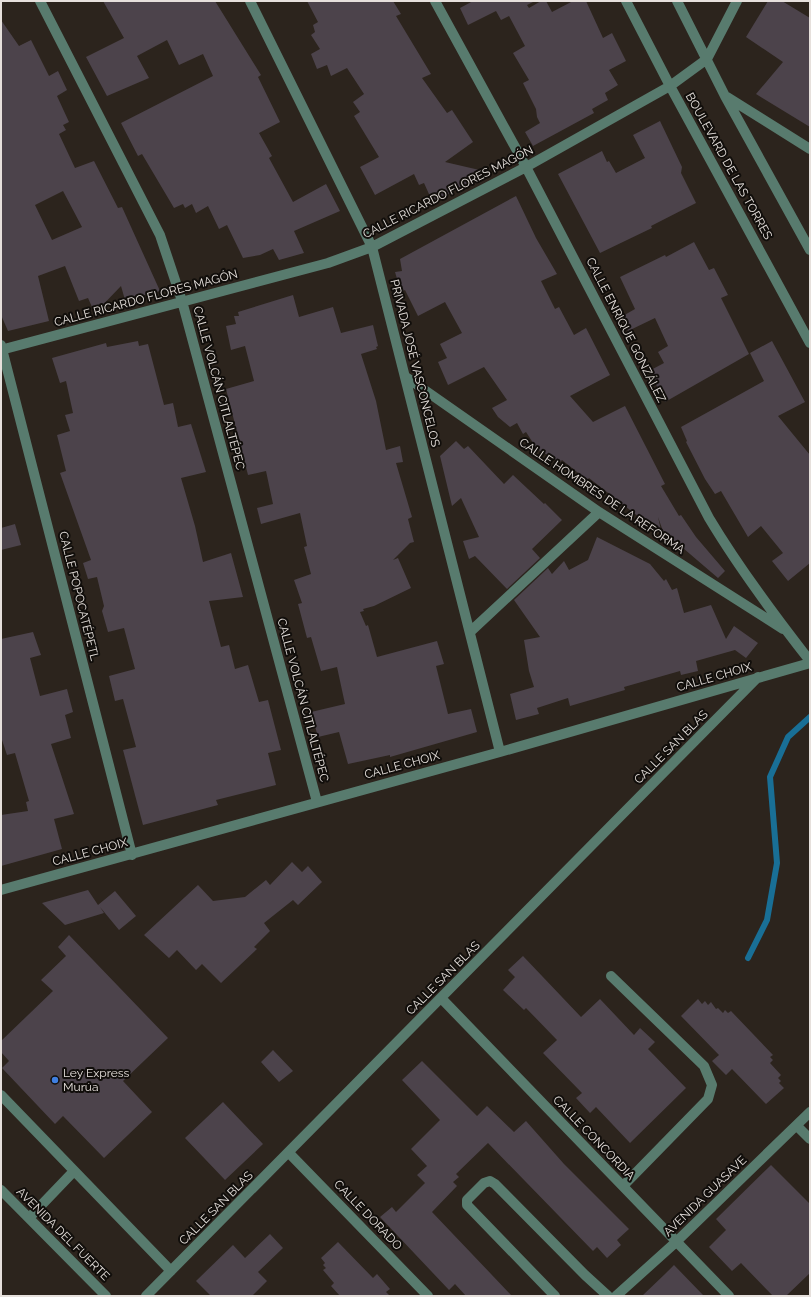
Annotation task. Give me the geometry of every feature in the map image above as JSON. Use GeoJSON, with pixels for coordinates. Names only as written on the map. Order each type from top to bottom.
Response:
{"type":"FeatureCollection","features":[{"type":"Feature","properties":{"kind":"street","name":"CALLE VOLCÁN CITLALTÉPEC"},"geometry":{"type":"LineString","coordinates":[[40,1],[160,236],[182,301],[317,802]]}},
{"type":"Feature","properties":{"kind":"street","name":"PRIVADA JOSÉ VASCONCELOS"},"geometry":{"type":"LineString","coordinates":[[250,1],[372,247],[500,752]]}},
{"type":"Feature","properties":{"kind":"street","name":"CALLE ENRIQUE GONZÁLEZ"},"geometry":{"type":"LineString","coordinates":[[435,1],[526,167],[709,518],[726,546],[810,662]]}},
{"type":"Feature","properties":{"kind":"street","name":"BOULEVARD DE LAS TORRES"},"geometry":{"type":"LineString","coordinates":[[626,1],[670,86],[810,342]]}},
{"type":"Feature","properties":{"kind":"street"},"geometry":{"type":"LineString","coordinates":[[677,1],[725,96],[810,250]]}},
{"type":"Feature","properties":{"kind":"street","name":"CALLE RICARDO FLORES MAGÓN"},"geometry":{"type":"LineString","coordinates":[[2,348],[328,263],[372,247],[526,167],[670,86],[707,59],[737,1]]}},
{"type":"Feature","properties":{"kind":"street"},"geometry":{"type":"LineString","coordinates":[[725,96],[810,149]]}},
{"type":"Feature","properties":{"kind":"street","name":"CALLE POPOCATÉPETL"},"geometry":{"type":"LineString","coordinates":[[2,348],[132,855]]}},
{"type":"Feature","properties":{"kind":"street","name":"CALLE HOMBRES DE LA REFORMA"},"geometry":{"type":"LineString","coordinates":[[406,377],[599,512],[787,632]]}},
{"type":"Feature","properties":{"kind":"street"},"geometry":{"type":"LineString","coordinates":[[470,632],[599,512]]}},
{"type":"Feature","properties":{"kind":"street","name":"CALLE CHOIX"},"geometry":{"type":"LineString","coordinates":[[1,890],[500,752],[810,662]]}},
{"type":"Feature","properties":{"kind":"street","name":"CALLE SAN BLAS"},"geometry":{"type":"LineString","coordinates":[[146,1296],[758,677]]}},
{"type":"Feature","properties":{"kind":"street"},"geometry":{"type":"LineString","coordinates":[[610,976],[704,1066],[712,1085],[708,1099],[623,1186]]}},
{"type":"Feature","properties":{"kind":"street","name":"CALLE CONCORDIA"},"geometry":{"type":"LineString","coordinates":[[441,998],[729,1296]]}},
{"type":"Feature","properties":{"kind":"street"},"geometry":{"type":"LineString","coordinates":[[1,1095],[171,1271]]}},
{"type":"Feature","properties":{"kind":"street","name":"AVENIDA GUASAVE"},"geometry":{"type":"LineString","coordinates":[[616,1296],[676,1242],[810,1112]]}},
{"type":"Feature","properties":{"kind":"street"},"geometry":{"type":"LineString","coordinates":[[797,1126],[810,1139]]}},
{"type":"Feature","properties":{"kind":"street","name":"CALLE DORADO"},"geometry":{"type":"LineString","coordinates":[[289,1153],[428,1296]]}},
{"type":"Feature","properties":{"kind":"street"},"geometry":{"type":"LineString","coordinates":[[29,1218],[74,1171]]}},
{"type":"Feature","properties":{"kind":"street"},"geometry":{"type":"LineString","coordinates":[[555,1296],[467,1205],[467,1200],[484,1183],[490,1181],[495,1184],[585,1275],[608,1296]]}},
{"type":"Feature","properties":{"kind":"street","name":"AVENIDA DEL FUERTE"},"geometry":{"type":"LineString","coordinates":[[1,1190],[106,1296]]}},
{"type":"Feature","properties":{"kind":"building"},"geometry":{"type":"Polygon","coordinates":[[[103,1],[215,1],[261,75],[258,77],[280,122],[259,133],[272,156],[269,158],[293,202],[326,184],[340,211],[294,231],[304,253],[279,260],[273,249],[260,255],[243,258],[227,225],[219,229],[208,206],[196,213],[192,204],[185,208],[183,204],[174,208],[142,154],[138,156],[121,123],[213,76],[203,54],[179,65],[167,40],[137,56],[149,78],[107,96],[86,57],[124,38],[103,1]]]}},
{"type":"Feature","properties":{"kind":"building"},"geometry":{"type":"Polygon","coordinates":[[[307,1],[393,1],[401,14],[396,16],[431,74],[422,78],[447,113],[452,110],[473,142],[445,162],[488,172],[433,203],[424,183],[419,185],[414,174],[375,195],[360,167],[379,157],[354,116],[360,112],[353,102],[364,94],[347,68],[331,76],[327,65],[317,69],[311,54],[320,49],[311,35],[315,32],[313,25],[318,22],[307,1]]]}},
{"type":"Feature","properties":{"kind":"building"},"geometry":{"type":"Polygon","coordinates":[[[473,1],[535,1],[527,5],[529,8],[541,1],[546,1],[552,12],[573,1],[586,1],[603,38],[612,33],[626,61],[609,70],[618,85],[605,93],[608,100],[592,109],[594,113],[533,146],[525,132],[540,123],[537,117],[536,109],[523,83],[529,80],[513,53],[525,46],[509,16],[501,20],[496,11],[468,25],[460,8],[473,1]]]}},
{"type":"Feature","properties":{"kind":"building"},"geometry":{"type":"Polygon","coordinates":[[[768,1],[782,1],[810,18],[810,127],[756,94],[783,62],[746,37],[768,1]]]}},
{"type":"Feature","properties":{"kind":"building"},"geometry":{"type":"Polygon","coordinates":[[[1,20],[19,46],[31,40],[49,76],[58,71],[67,90],[57,96],[69,122],[63,125],[66,130],[59,134],[75,168],[94,161],[118,208],[122,207],[160,291],[125,300],[121,286],[96,312],[88,298],[79,301],[65,266],[38,276],[49,321],[8,331],[1,315],[1,20]],[[63,191],[35,205],[52,240],[82,227],[63,191]]]}},
{"type":"Feature","properties":{"kind":"building"},"geometry":{"type":"Polygon","coordinates":[[[660,121],[682,167],[681,173],[696,203],[651,226],[652,228],[600,253],[558,174],[602,151],[607,162],[609,161],[616,173],[645,158],[633,135],[660,121]]]}},
{"type":"Feature","properties":{"kind":"building"},"geometry":{"type":"Polygon","coordinates":[[[516,196],[536,238],[557,274],[541,281],[555,309],[559,307],[574,335],[586,328],[610,375],[570,396],[593,422],[625,406],[665,484],[661,486],[679,516],[681,515],[696,537],[725,571],[718,578],[683,548],[680,549],[665,537],[658,517],[662,535],[589,478],[587,480],[562,460],[560,462],[537,449],[526,432],[523,434],[517,423],[510,427],[498,417],[492,408],[507,400],[484,367],[448,385],[438,362],[447,358],[440,344],[462,333],[445,302],[418,316],[405,290],[401,292],[395,272],[402,271],[400,259],[516,196]]]}},
{"type":"Feature","properties":{"kind":"building"},"geometry":{"type":"Polygon","coordinates":[[[694,242],[709,270],[714,268],[728,295],[721,298],[749,354],[665,402],[649,371],[664,363],[658,352],[668,346],[655,318],[628,331],[621,317],[635,309],[620,277],[665,255],[666,257],[694,242]]]}},
{"type":"Feature","properties":{"kind":"building"},"geometry":{"type":"Polygon","coordinates":[[[293,295],[299,317],[333,307],[341,333],[373,325],[378,346],[376,347],[377,349],[361,354],[376,401],[386,450],[400,446],[403,462],[396,463],[412,517],[408,519],[414,542],[410,543],[393,560],[398,558],[411,588],[374,606],[363,609],[364,611],[360,612],[366,626],[368,625],[377,657],[437,641],[444,664],[436,666],[448,714],[471,709],[477,732],[390,757],[390,755],[348,764],[339,732],[318,737],[311,712],[345,704],[337,667],[321,671],[311,637],[307,638],[298,604],[302,603],[294,580],[311,574],[304,547],[307,546],[300,513],[261,524],[257,508],[273,504],[266,471],[248,475],[226,389],[254,381],[245,346],[231,350],[226,326],[236,324],[234,316],[239,316],[238,312],[293,295]]]}},
{"type":"Feature","properties":{"kind":"building"},"geometry":{"type":"Polygon","coordinates":[[[138,341],[139,346],[148,344],[164,405],[173,403],[178,427],[191,424],[206,472],[181,478],[195,526],[203,562],[231,553],[243,597],[209,601],[221,647],[229,645],[235,669],[248,665],[259,702],[268,700],[281,750],[268,753],[276,785],[216,800],[218,805],[143,825],[123,750],[136,747],[123,699],[115,701],[109,676],[135,669],[124,628],[108,632],[102,611],[104,606],[97,577],[88,579],[83,563],[91,560],[60,473],[66,471],[57,435],[70,431],[65,415],[73,413],[66,381],[60,383],[52,358],[106,343],[107,347],[138,341]]]}},
{"type":"Feature","properties":{"kind":"building"},"geometry":{"type":"Polygon","coordinates":[[[772,341],[805,402],[778,416],[810,455],[810,563],[788,581],[772,561],[783,553],[761,526],[748,537],[721,491],[715,494],[705,479],[686,442],[687,441],[681,427],[764,381],[750,353],[772,341]]]}},
{"type":"Feature","properties":{"kind":"building"},"geometry":{"type":"Polygon","coordinates":[[[456,441],[464,449],[468,446],[504,484],[513,475],[562,520],[532,549],[540,558],[507,589],[475,556],[469,559],[463,541],[479,537],[461,498],[452,506],[440,456],[456,441]]]}},
{"type":"Feature","properties":{"kind":"building"},"geometry":{"type":"Polygon","coordinates":[[[15,524],[21,545],[1,550],[1,528],[15,524]]]}},
{"type":"Feature","properties":{"kind":"building"},"geometry":{"type":"Polygon","coordinates":[[[597,537],[650,564],[664,581],[666,579],[672,590],[677,588],[684,613],[711,605],[726,639],[734,626],[758,643],[746,658],[735,650],[696,661],[698,671],[681,675],[680,671],[624,687],[625,690],[570,706],[568,698],[537,708],[539,714],[516,720],[510,694],[534,687],[529,671],[524,640],[540,637],[514,600],[548,568],[552,574],[564,561],[569,570],[588,560],[597,537]]]}},
{"type":"Feature","properties":{"kind":"building"},"geometry":{"type":"Polygon","coordinates":[[[33,632],[41,655],[30,658],[40,696],[67,689],[73,712],[65,715],[71,738],[51,744],[74,814],[54,819],[62,849],[1,866],[1,815],[28,811],[26,802],[29,801],[15,753],[7,755],[1,737],[1,639],[33,632]]]}},
{"type":"Feature","properties":{"kind":"building"},"geometry":{"type":"Polygon","coordinates":[[[292,862],[302,872],[308,866],[322,882],[298,905],[293,900],[264,923],[270,931],[254,947],[257,949],[221,983],[202,964],[196,970],[177,950],[169,958],[144,935],[198,885],[213,901],[245,897],[266,880],[270,885],[292,862]]]}},
{"type":"Feature","properties":{"kind":"building"},"geometry":{"type":"Polygon","coordinates":[[[88,890],[98,905],[115,891],[136,916],[119,930],[100,907],[104,913],[65,925],[42,903],[88,890]]]}},
{"type":"Feature","properties":{"kind":"building"},"geometry":{"type":"Polygon","coordinates":[[[69,935],[168,1038],[123,1081],[152,1112],[104,1158],[63,1116],[55,1124],[2,1068],[9,1061],[1,1052],[1,1041],[53,991],[41,980],[66,956],[58,947],[69,935]]]}},
{"type":"Feature","properties":{"kind":"building"},"geometry":{"type":"Polygon","coordinates":[[[523,956],[581,1017],[600,999],[634,1035],[640,1028],[655,1042],[648,1049],[686,1088],[630,1143],[596,1107],[590,1113],[576,1098],[582,1093],[543,1053],[557,1040],[526,1008],[524,1010],[503,990],[515,977],[508,970],[523,956]]]}},
{"type":"Feature","properties":{"kind":"building"},"geometry":{"type":"Polygon","coordinates":[[[698,999],[702,1004],[705,1001],[708,1005],[711,1002],[716,1009],[718,1008],[723,1013],[725,1010],[728,1013],[731,1011],[773,1055],[770,1057],[773,1060],[770,1063],[781,1075],[778,1078],[781,1081],[779,1083],[784,1088],[766,1104],[732,1069],[726,1075],[712,1061],[719,1055],[681,1016],[698,999]]]}},
{"type":"Feature","properties":{"kind":"building"},"geometry":{"type":"Polygon","coordinates":[[[273,1050],[293,1071],[279,1082],[261,1062],[273,1050]]]}},
{"type":"Feature","properties":{"kind":"building"},"geometry":{"type":"Polygon","coordinates":[[[422,1061],[477,1116],[487,1106],[514,1132],[526,1121],[564,1164],[629,1229],[617,1240],[621,1245],[607,1258],[597,1247],[593,1251],[488,1143],[456,1174],[459,1177],[453,1182],[457,1186],[432,1212],[512,1296],[466,1296],[455,1284],[449,1290],[380,1217],[392,1207],[396,1212],[425,1183],[417,1175],[427,1166],[411,1149],[440,1120],[402,1080],[422,1061]]]}},
{"type":"Feature","properties":{"kind":"building"},"geometry":{"type":"Polygon","coordinates":[[[223,1102],[263,1144],[225,1180],[185,1138],[223,1102]]]}},
{"type":"Feature","properties":{"kind":"building"},"geometry":{"type":"Polygon","coordinates":[[[771,1165],[810,1204],[810,1273],[786,1296],[773,1296],[741,1263],[732,1271],[709,1247],[726,1230],[716,1219],[771,1165]]]}},
{"type":"Feature","properties":{"kind":"building"},"geometry":{"type":"Polygon","coordinates":[[[270,1234],[283,1248],[258,1272],[267,1281],[252,1296],[211,1296],[196,1281],[233,1245],[245,1258],[270,1234]]]}},
{"type":"Feature","properties":{"kind":"building"},"geometry":{"type":"Polygon","coordinates":[[[338,1242],[373,1278],[377,1274],[390,1289],[386,1292],[390,1296],[340,1296],[331,1286],[334,1283],[323,1270],[326,1268],[323,1265],[325,1263],[321,1258],[338,1242]]]}},
{"type":"Feature","properties":{"kind":"building"},"geometry":{"type":"Polygon","coordinates":[[[674,1265],[704,1296],[642,1296],[665,1274],[674,1265]]]}},
{"type":"Feature","properties":{"kind":"waterway"},"geometry":{"type":"LineString","coordinates":[[748,958],[767,920],[777,863],[770,777],[788,737],[810,717]]}},
{"type":"Feature","properties":{"kind":"place","name":"Ley Express Murúa"},"geometry":{"type":"Point","coordinates":[55,1080]}}]}
